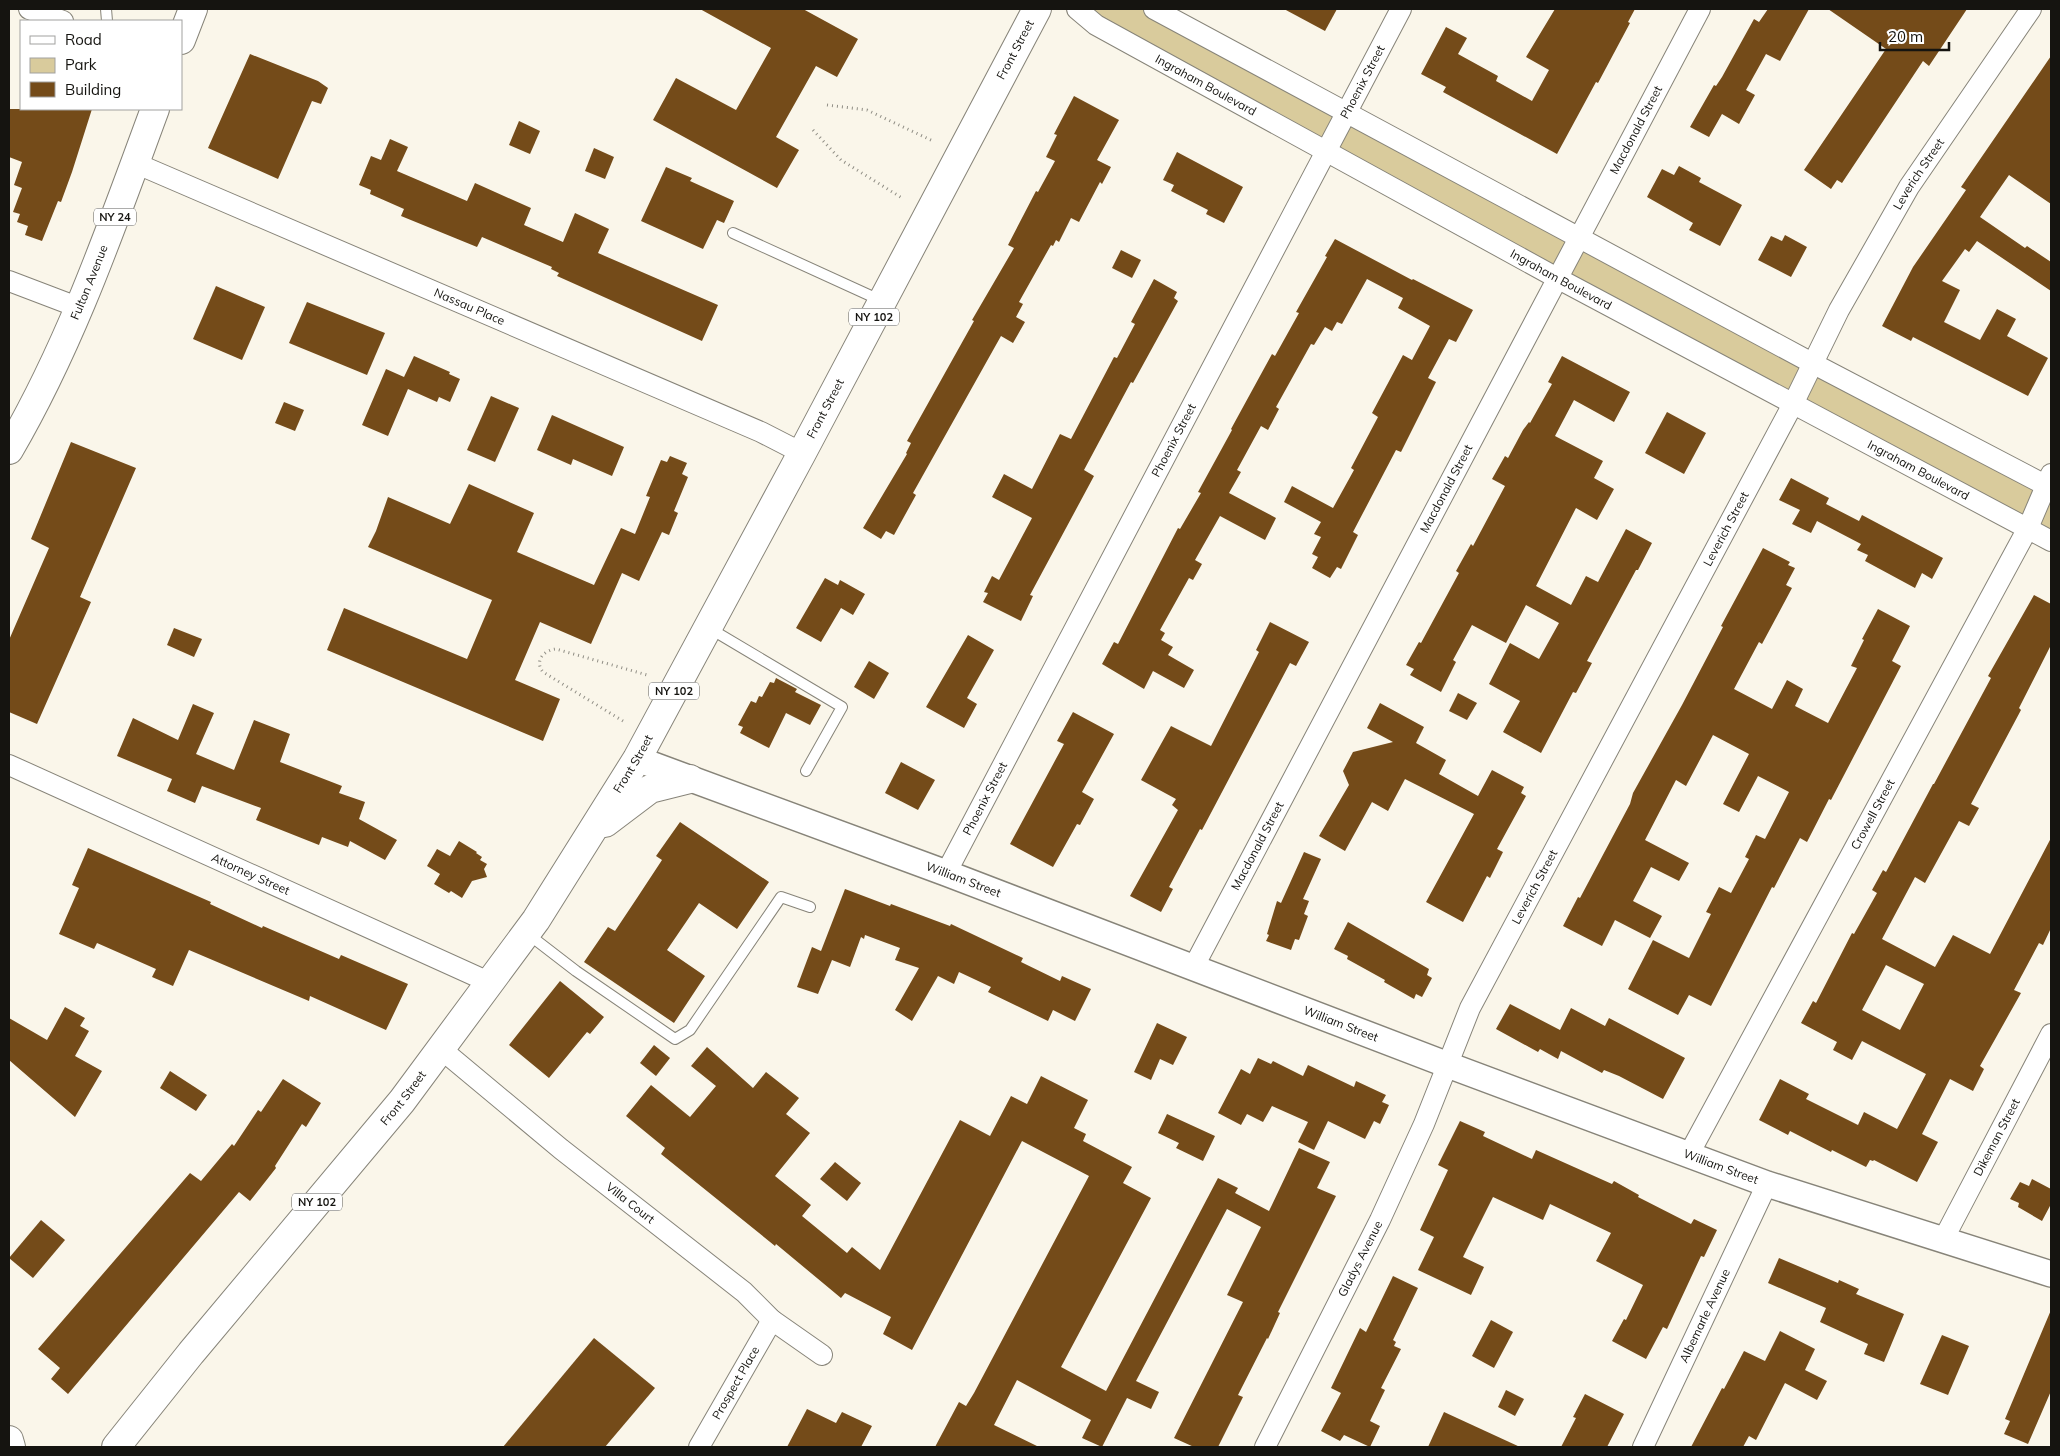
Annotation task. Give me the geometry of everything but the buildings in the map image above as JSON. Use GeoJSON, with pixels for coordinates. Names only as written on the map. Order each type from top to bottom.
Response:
{"type":"FeatureCollection","features":[{"type":"Feature","properties":{"kind":"main road"},"geometry":{"type":"LineString","coordinates":[[182,37],[193,9]]}},
{"type":"Feature","properties":{"kind":"main road","name":"Front Street"},"geometry":{"type":"LineString","coordinates":[[116,1447],[191,1353],[402,1102],[527,934],[637,759],[802,453],[1037,9]]}},
{"type":"Feature","properties":{"kind":"main road","name":"Fulton Avenue"},"geometry":{"type":"LineString","coordinates":[[9,450],[45,383],[80,308],[155,110]]}},
{"type":"Feature","properties":{"kind":"main road"},"geometry":{"type":"LineString","coordinates":[[590,835],[650,788],[690,779]]}},
{"type":"Feature","properties":{"kind":"main road"},"geometry":{"type":"LineString","coordinates":[[9,1440],[11,1447]]}},
{"type":"Feature","properties":{"kind":"street"},"geometry":{"type":"LineString","coordinates":[[29,9],[60,20]]}},
{"type":"Feature","properties":{"kind":"street","name":"Ingraham Boulevard"},"geometry":{"type":"LineString","coordinates":[[1077,9],[1096,25],[1557,278],[2051,540]]}},
{"type":"Feature","properties":{"kind":"street"},"geometry":{"type":"LineString","coordinates":[[1154,9],[1812,363],[2050,482]]}},
{"type":"Feature","properties":{"kind":"street","name":"Phoenix Street"},"geometry":{"type":"LineString","coordinates":[[946,873],[1401,9]]}},
{"type":"Feature","properties":{"kind":"street","name":"Macdonald Street"},"geometry":{"type":"LineString","coordinates":[[1194,968],[1700,9]]}},
{"type":"Feature","properties":{"kind":"street","name":"Leverich Street"},"geometry":{"type":"LineString","coordinates":[[1448,1065],[1470,1008],[1792,404],[1839,310],[1909,187],[2031,9]]}},
{"type":"Feature","properties":{"kind":"street","name":"Nassau Place"},"geometry":{"type":"LineString","coordinates":[[136,163],[761,432],[802,453]]}},
{"type":"Feature","properties":{"kind":"street"},"geometry":{"type":"LineString","coordinates":[[9,281],[80,308]]}},
{"type":"Feature","properties":{"kind":"street","name":"Crowell Street"},"geometry":{"type":"LineString","coordinates":[[1689,1154],[2028,528],[2050,482]]}},
{"type":"Feature","properties":{"kind":"street","name":"William Street"},"geometry":{"type":"LineString","coordinates":[[637,759],[946,873],[1448,1065],[1767,1184],[2051,1274]]}},
{"type":"Feature","properties":{"kind":"street","name":"Attorney Street"},"geometry":{"type":"LineString","coordinates":[[9,765],[491,983]]}},
{"type":"Feature","properties":{"kind":"street","name":"Dikeman Street"},"geometry":{"type":"LineString","coordinates":[[1943,1240],[2051,1034]]}},
{"type":"Feature","properties":{"kind":"street","name":"Villa Court"},"geometry":{"type":"LineString","coordinates":[[441,1049],[561,1149],[744,1292],[772,1320],[822,1355]]}},
{"type":"Feature","properties":{"kind":"street","name":"Gladys Avenue"},"geometry":{"type":"LineString","coordinates":[[1265,1447],[1380,1220],[1424,1124],[1448,1065]]}},
{"type":"Feature","properties":{"kind":"street","name":"Albemarle Avenue"},"geometry":{"type":"LineString","coordinates":[[1643,1447],[1767,1184]]}},
{"type":"Feature","properties":{"kind":"street","name":"Prospect Place"},"geometry":{"type":"LineString","coordinates":[[699,1447],[772,1320]]}},
{"type":"Feature","properties":{"kind":"lane"},"geometry":{"type":"LineString","coordinates":[[733,233],[882,301]]}},
{"type":"Feature","properties":{"kind":"lane"},"geometry":{"type":"LineString","coordinates":[[708,628],[842,707],[806,771]]}},
{"type":"Feature","properties":{"kind":"lane"},"geometry":{"type":"LineString","coordinates":[[527,934],[576,971],[675,1039],[690,1030],[781,897],[810,907]]}},
{"type":"Feature","properties":{"kind":"path"},"geometry":{"type":"LineString","coordinates":[[827,105],[867,110],[933,141]]}},
{"type":"Feature","properties":{"kind":"path"},"geometry":{"type":"LineString","coordinates":[[813,130],[841,160],[902,198]]}},
{"type":"Feature","properties":{"kind":"path"},"geometry":{"type":"LineString","coordinates":[[623,721],[543,672],[539,667],[542,656],[546,652],[556,649],[647,675]]}},
{"type":"Feature","properties":{"kind":"green space"},"geometry":{"type":"Polygon","coordinates":[[[1077,9],[1154,9],[2051,488],[2051,541],[1077,9]]]}}]}
